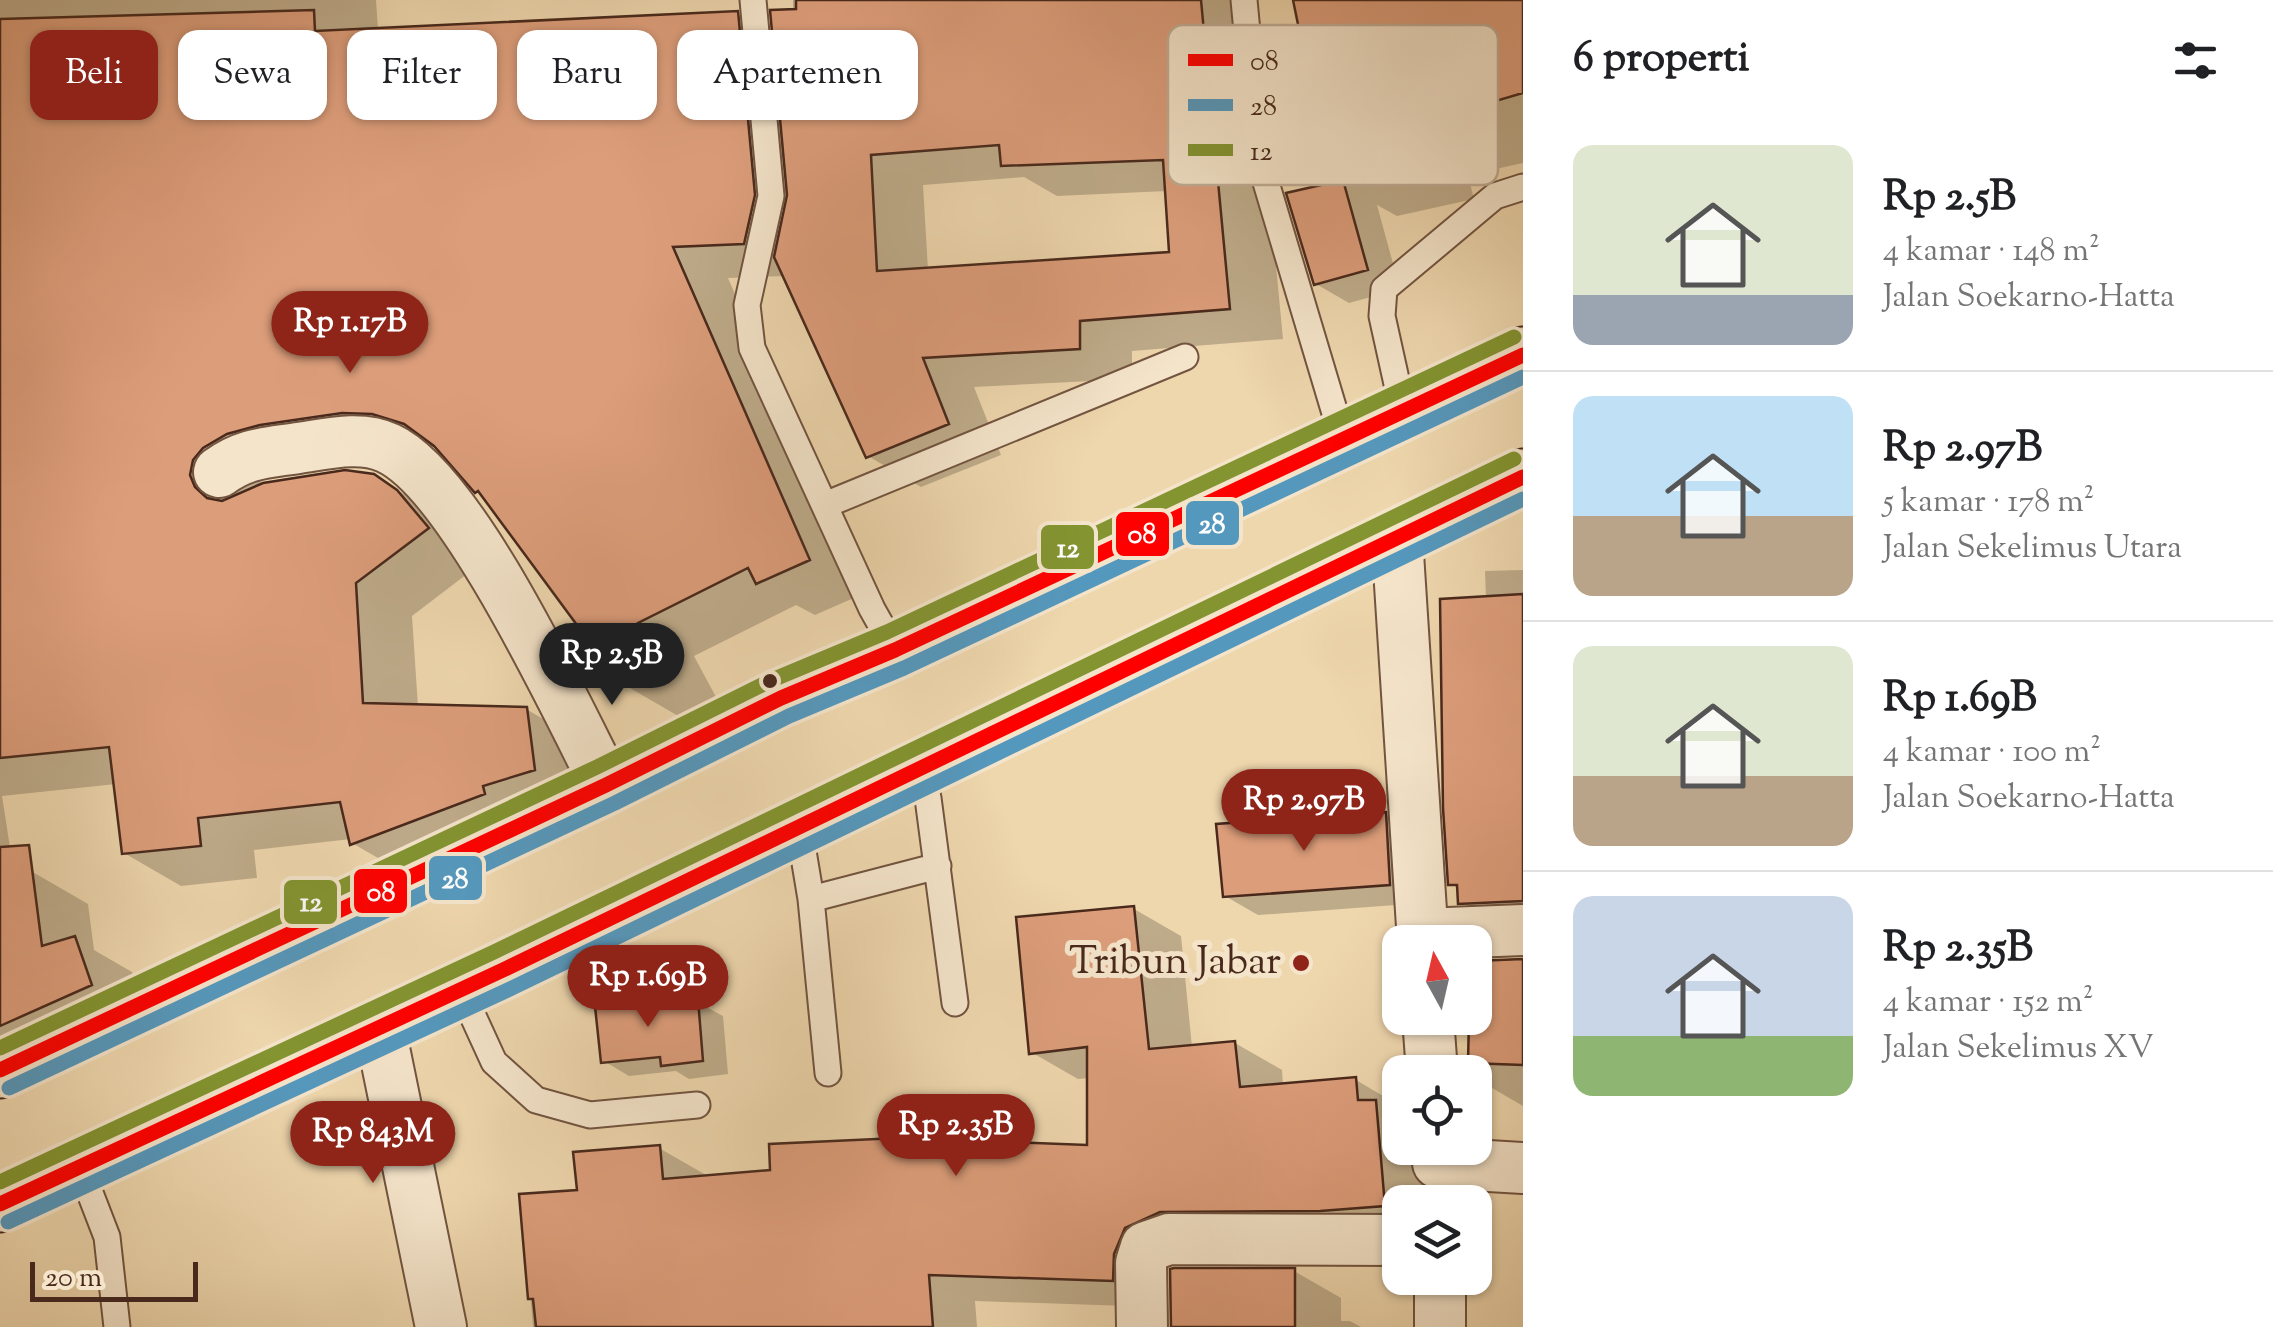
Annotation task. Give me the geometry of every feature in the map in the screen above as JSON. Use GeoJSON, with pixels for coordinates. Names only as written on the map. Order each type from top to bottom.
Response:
{"type":"FeatureCollection","features":[{"type":"Feature","properties":{"kind":"highway"},"geometry":{"type":"LineString","coordinates":[[0,1070],[606,785],[781,698],[895,650],[1523,355]]}},
{"type":"Feature","properties":{"kind":"highway"},"geometry":{"type":"LineString","coordinates":[[0,1204],[380,1029],[1523,477]]}},
{"type":"Feature","properties":{"kind":"street"},"geometry":{"type":"LineString","coordinates":[[219,472],[239,457],[338,442],[372,442],[392,449],[428,477],[480,552],[606,785]]}},
{"type":"Feature","properties":{"kind":"street"},"geometry":{"type":"LineString","coordinates":[[1397,538],[1422,925]]}},
{"type":"Feature","properties":{"kind":"street"},"geometry":{"type":"LineString","coordinates":[[1492,932],[1523,930]]}},
{"type":"Feature","properties":{"kind":"street"},"geometry":{"type":"LineString","coordinates":[[380,1029],[440,1327]]}},
{"type":"Feature","properties":{"kind":"street"},"geometry":{"type":"LineString","coordinates":[[1438,1171],[1523,1168]]}},
{"type":"Feature","properties":{"kind":"street"},"geometry":{"type":"LineString","coordinates":[[1142,1327],[1141,1263],[1146,1247],[1169,1239],[1382,1240]]}},
{"type":"Feature","properties":{"kind":"street"},"geometry":{"type":"LineString","coordinates":[[1440,1295],[1440,1327]]}},
{"type":"Feature","properties":{"kind":"lane"},"geometry":{"type":"LineString","coordinates":[[753,0],[771,196],[747,305],[752,348],[872,609],[895,650]]}},
{"type":"Feature","properties":{"kind":"lane"},"geometry":{"type":"LineString","coordinates":[[1244,0],[1246,25]]}},
{"type":"Feature","properties":{"kind":"lane"},"geometry":{"type":"LineString","coordinates":[[1267,185],[1343,440]]}},
{"type":"Feature","properties":{"kind":"lane"},"geometry":{"type":"LineString","coordinates":[[1403,412],[1382,316],[1384,289],[1495,196],[1523,187]]}},
{"type":"Feature","properties":{"kind":"lane"},"geometry":{"type":"LineString","coordinates":[[825,505],[1185,357]]}},
{"type":"Feature","properties":{"kind":"lane"},"geometry":{"type":"LineString","coordinates":[[921,768],[955,1003]]}},
{"type":"Feature","properties":{"kind":"lane"},"geometry":{"type":"LineString","coordinates":[[798,827],[810,899],[828,1074]]}},
{"type":"Feature","properties":{"kind":"lane"},"geometry":{"type":"LineString","coordinates":[[810,899],[938,866]]}},
{"type":"Feature","properties":{"kind":"lane"},"geometry":{"type":"LineString","coordinates":[[461,990],[494,1062],[536,1100],[590,1115],[698,1105]]}},
{"type":"Feature","properties":{"kind":"lane"},"geometry":{"type":"LineString","coordinates":[[80,1167],[107,1237],[117,1327]]}},
{"type":"Feature","properties":{"kind":"building"},"geometry":{"type":"Polygon","coordinates":[[[796,0],[1201,0],[1203,25],[1168,25],[1168,185],[1218,185],[1230,309],[1080,321],[1080,349],[923,358],[949,424],[866,458],[774,257],[787,195],[780,120],[918,120],[918,30],[772,30],[770,10],[796,9],[796,0]],[[999,145],[871,155],[877,271],[1169,252],[1163,160],[1001,166],[999,145]]]}},
{"type":"Feature","properties":{"kind":"building"},"geometry":{"type":"Polygon","coordinates":[[[1293,0],[1523,0],[1523,93],[1498,100],[1498,25],[1298,25],[1293,0]]]}},
{"type":"Feature","properties":{"kind":"building"},"geometry":{"type":"Polygon","coordinates":[[[314,10],[315,30],[178,30],[178,120],[327,120],[327,30],[738,11],[740,30],[677,30],[677,120],[748,120],[755,195],[744,244],[673,247],[810,560],[756,584],[748,568],[638,623],[661,664],[622,686],[478,491],[475,493],[434,446],[404,424],[372,414],[342,413],[227,434],[203,448],[193,460],[190,475],[195,487],[207,498],[222,501],[263,483],[345,470],[374,474],[397,490],[429,528],[356,583],[363,703],[527,707],[535,770],[483,786],[485,794],[350,845],[340,802],[198,818],[201,846],[122,854],[109,747],[0,758],[0,19],[314,10]]]}},
{"type":"Feature","properties":{"kind":"building"},"geometry":{"type":"Polygon","coordinates":[[[1321,185],[1344,185],[1368,270],[1314,285],[1286,193],[1321,185]]]}},
{"type":"Feature","properties":{"kind":"building"},"geometry":{"type":"Polygon","coordinates":[[[1523,594],[1523,901],[1458,904],[1457,885],[1448,885],[1443,808],[1440,599],[1523,594]]]}},
{"type":"Feature","properties":{"kind":"building"},"geometry":{"type":"Polygon","coordinates":[[[1386,812],[1390,885],[1223,897],[1216,824],[1386,812]]]}},
{"type":"Feature","properties":{"kind":"building"},"geometry":{"type":"Polygon","coordinates":[[[29,845],[42,946],[75,936],[92,985],[0,1026],[0,847],[29,845]]]}},
{"type":"Feature","properties":{"kind":"building"},"geometry":{"type":"Polygon","coordinates":[[[1134,906],[1149,1049],[1235,1041],[1240,1087],[1356,1077],[1358,1100],[1376,1100],[1382,1206],[1320,1211],[1160,1212],[1125,1228],[1114,1254],[1113,1281],[929,1275],[933,1327],[536,1327],[533,1299],[528,1299],[519,1194],[577,1190],[573,1152],[660,1145],[663,1179],[770,1170],[769,1144],[898,1138],[1087,1145],[1087,1047],[1029,1054],[1016,917],[1134,906]]]}},
{"type":"Feature","properties":{"kind":"building"},"geometry":{"type":"Polygon","coordinates":[[[1523,959],[1523,1065],[1492,1064],[1492,1055],[1468,1055],[1469,1035],[1492,1035],[1492,960],[1523,959]]]}},
{"type":"Feature","properties":{"kind":"building"},"geometry":{"type":"Polygon","coordinates":[[[645,991],[646,1006],[698,999],[703,1061],[661,1066],[660,1057],[601,1063],[594,997],[645,991]]]}},
{"type":"Feature","properties":{"kind":"building"},"geometry":{"type":"Polygon","coordinates":[[[1295,1268],[1295,1327],[1171,1327],[1170,1269],[1295,1268]]]}},
{"type":"Feature","properties":{"kind":"transit line","name":"12"},"geometry":{"type":"LineString","coordinates":[[0,1048],[597,767],[772,680],[887,632],[1514,337]]}},
{"type":"Feature","properties":{"kind":"transit line","name":"08"},"geometry":{"type":"LineString","coordinates":[[0,1070],[606,785],[781,698],[895,650],[1523,355]]}},
{"type":"Feature","properties":{"kind":"transit line","name":"28"},"geometry":{"type":"LineString","coordinates":[[9,1088],[615,803],[789,716],[904,668],[1523,377]]}},
{"type":"Feature","properties":{"kind":"transit line","name":"12"},"geometry":{"type":"LineString","coordinates":[[0,1182],[494,952],[1514,459]]}},
{"type":"Feature","properties":{"kind":"transit line","name":"08"},"geometry":{"type":"LineString","coordinates":[[0,1204],[503,970],[1523,477]]}},
{"type":"Feature","properties":{"kind":"transit line","name":"28"},"geometry":{"type":"LineString","coordinates":[[8,1222],[512,988],[1523,499]]}},
{"type":"Feature","properties":{"kind":"place","name":"Tribun Jabar"},"geometry":{"type":"Point","coordinates":[1301,963]}}]}
